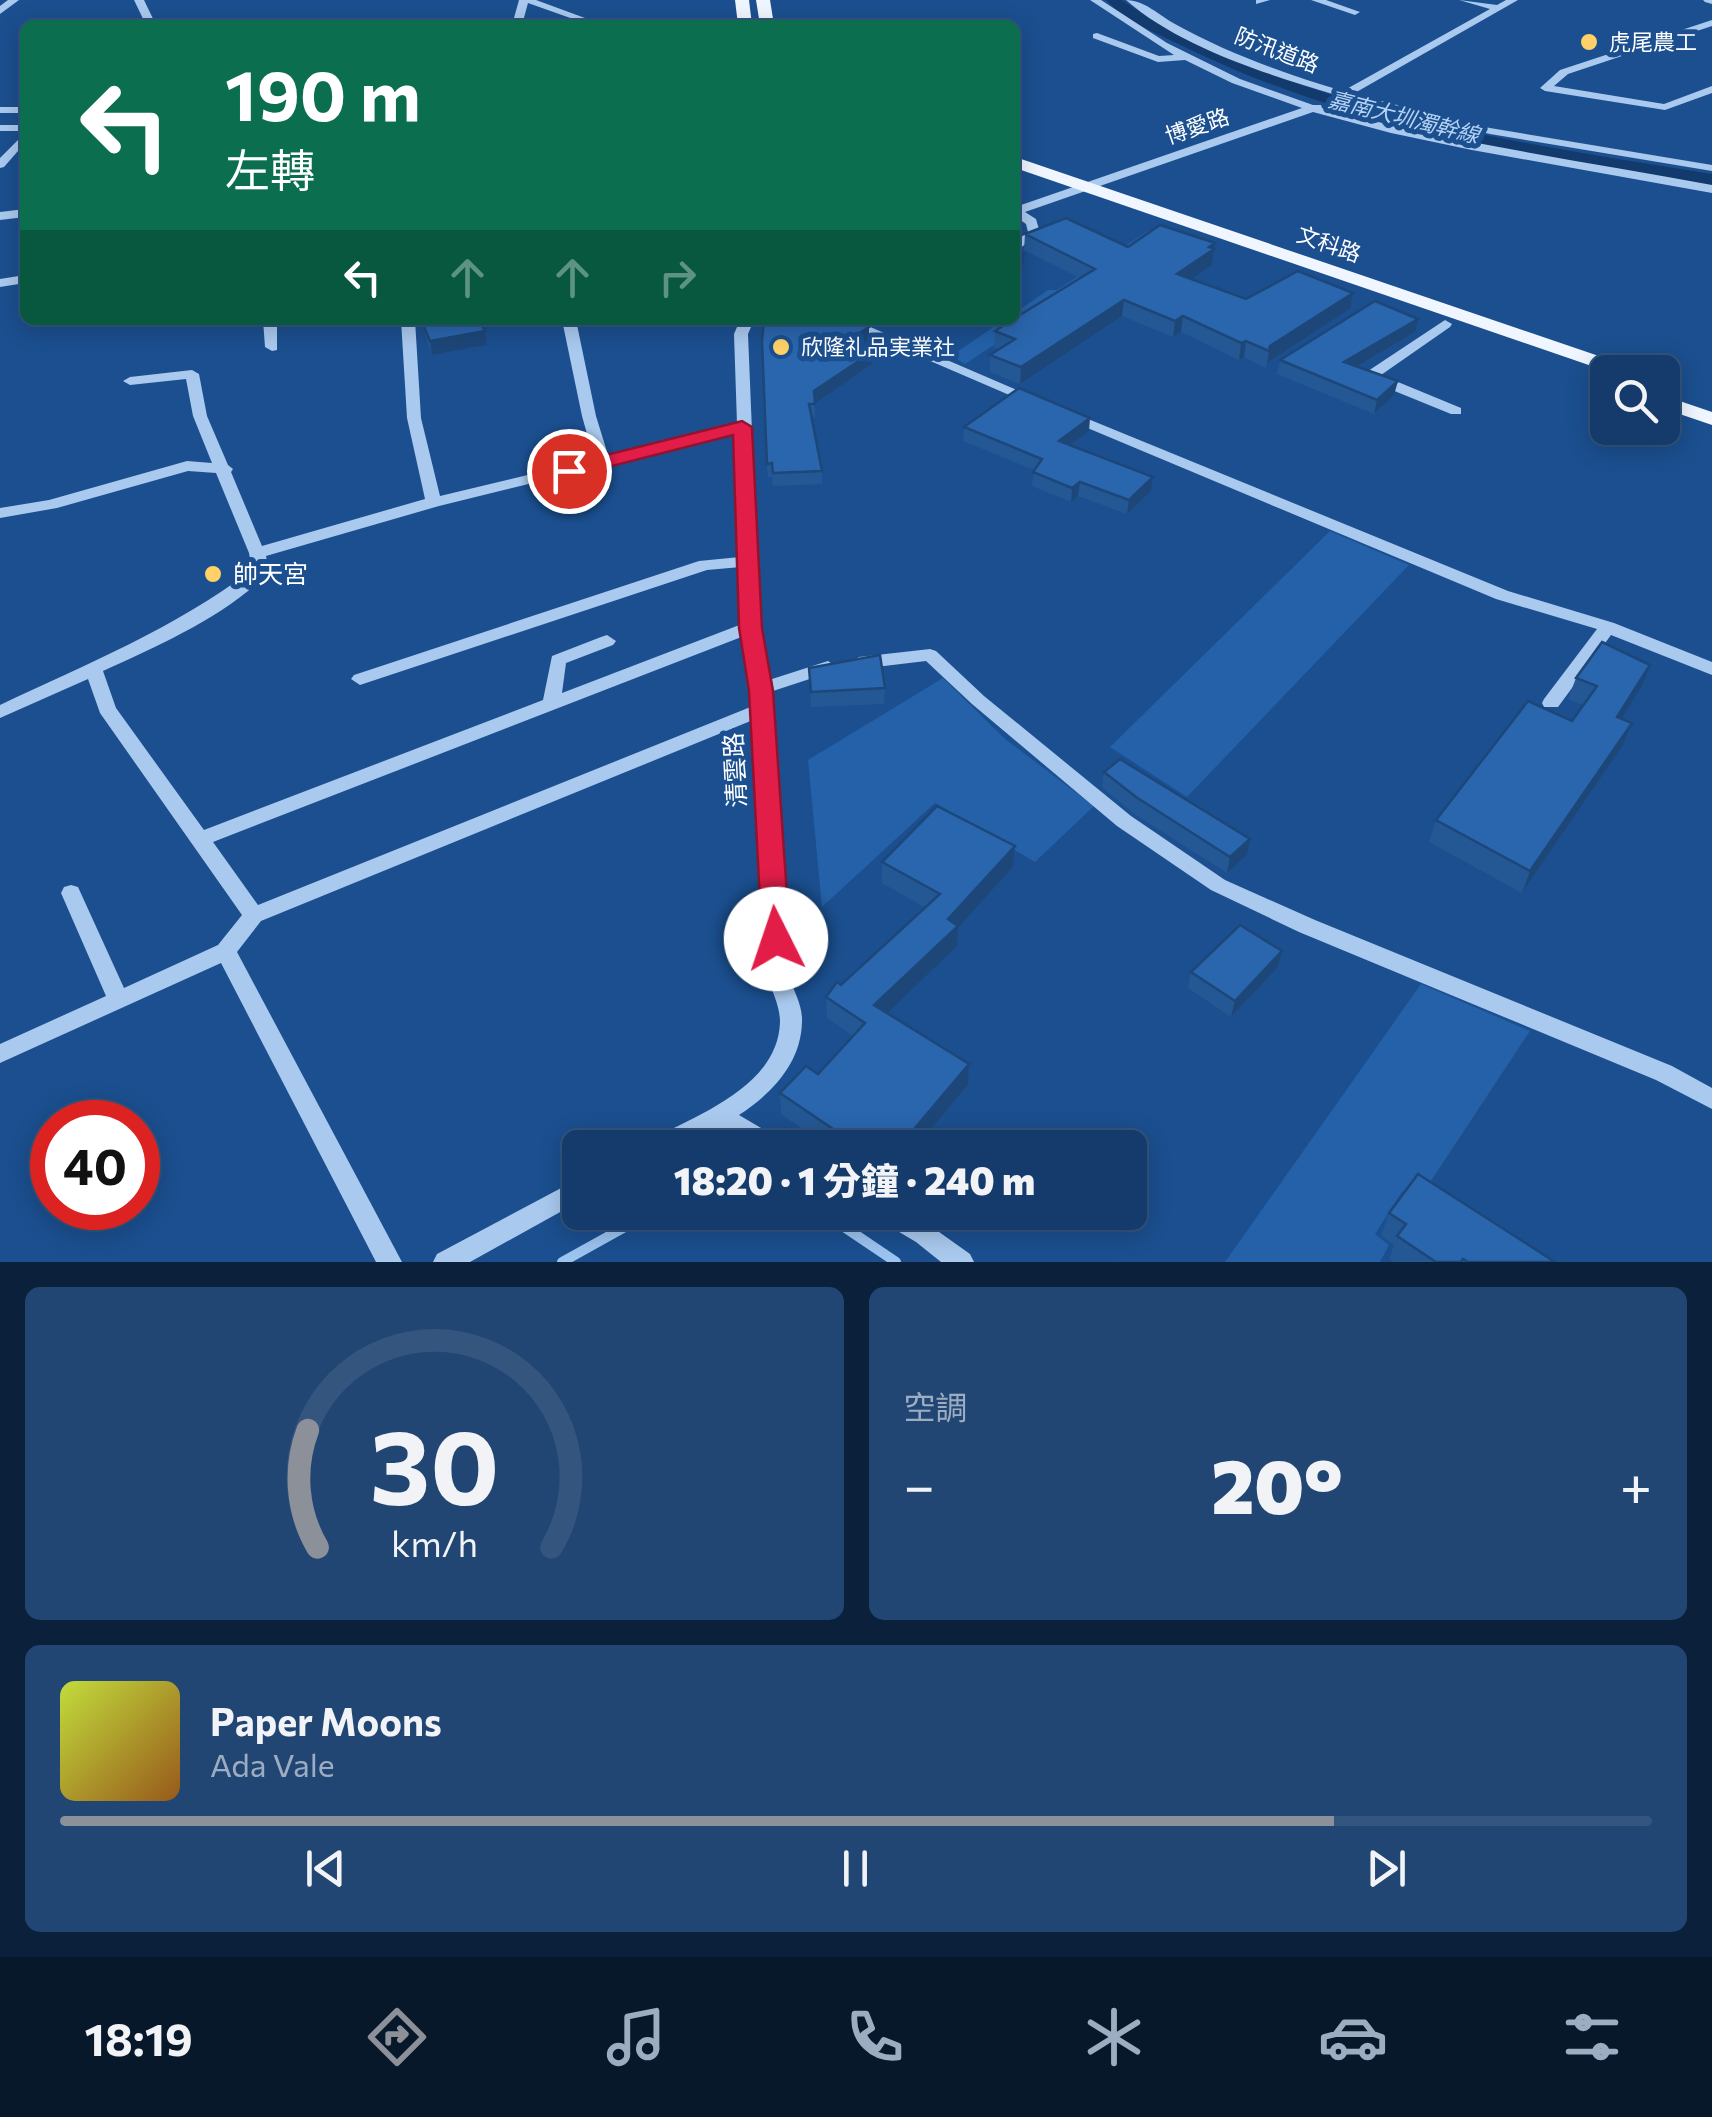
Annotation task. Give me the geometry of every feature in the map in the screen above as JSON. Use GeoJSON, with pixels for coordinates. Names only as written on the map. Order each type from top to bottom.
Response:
{"type":"FeatureCollection","features":[{"type":"Feature","properties":{"kind":"main road","name":"文科路"},"geometry":{"type":"LineString","coordinates":[[1020,164],[1076,189],[1590,376]]}},
{"type":"Feature","properties":{"kind":"main road","name":"文科路"},"geometry":{"type":"LineString","coordinates":[[1020,175],[1076,189],[1590,359]]}},
{"type":"Feature","properties":{"kind":"main road"},"geometry":{"type":"LineString","coordinates":[[1680,390],[1712,402]]}},
{"type":"Feature","properties":{"kind":"main road"},"geometry":{"type":"LineString","coordinates":[[1680,407],[1712,418]]}},
{"type":"Feature","properties":{"kind":"street"},"geometry":{"type":"LineString","coordinates":[[0,11],[14,0]]}},
{"type":"Feature","properties":{"kind":"street"},"geometry":{"type":"LineString","coordinates":[[525,0],[584,20]]}},
{"type":"Feature","properties":{"kind":"street"},"geometry":{"type":"LineString","coordinates":[[1095,0],[1184,56],[1365,123],[1530,160],[1712,189]]}},
{"type":"Feature","properties":{"kind":"street","name":"防汛道路"},"geometry":{"type":"LineString","coordinates":[[1131,0],[1233,56],[1341,96],[1496,133],[1712,168]]}},
{"type":"Feature","properties":{"kind":"street"},"geometry":{"type":"LineString","coordinates":[[1316,0],[1356,12]]}},
{"type":"Feature","properties":{"kind":"street"},"geometry":{"type":"LineString","coordinates":[[1464,0],[1498,8]]}},
{"type":"Feature","properties":{"kind":"street"},"geometry":{"type":"LineString","coordinates":[[1341,96],[1513,0]]}},
{"type":"Feature","properties":{"kind":"street"},"geometry":{"type":"LineString","coordinates":[[1712,23],[1564,72],[1545,88],[1665,107],[1712,89]]}},
{"type":"Feature","properties":{"kind":"street"},"geometry":{"type":"LineString","coordinates":[[1097,36],[1158,59],[1184,56]]}},
{"type":"Feature","properties":{"kind":"street","name":"博愛路"},"geometry":{"type":"LineString","coordinates":[[1076,189],[1341,96]]}},
{"type":"Feature","properties":{"kind":"street"},"geometry":{"type":"LineString","coordinates":[[0,165],[20,139]]}},
{"type":"Feature","properties":{"kind":"street"},"geometry":{"type":"LineString","coordinates":[[1020,209],[1076,189]]}},
{"type":"Feature","properties":{"kind":"street"},"geometry":{"type":"LineString","coordinates":[[1020,214],[1032,222],[1034,233],[1020,244]]}},
{"type":"Feature","properties":{"kind":"street"},"geometry":{"type":"LineString","coordinates":[[1445,324],[1370,376],[1456,410]]}},
{"type":"Feature","properties":{"kind":"street"},"geometry":{"type":"LineString","coordinates":[[270,325],[272,347]]}},
{"type":"Feature","properties":{"kind":"street"},"geometry":{"type":"LineString","coordinates":[[408,325],[414,418],[434,502]]}},
{"type":"Feature","properties":{"kind":"street"},"geometry":{"type":"LineString","coordinates":[[570,325],[603,463]]}},
{"type":"Feature","properties":{"kind":"street","name":"清雲路"},"geometry":{"type":"LineString","coordinates":[[690,1130],[759,1090],[788,1052],[792,1018],[778,977],[761,699],[750,628],[742,427],[741,334],[745,325]]}},
{"type":"Feature","properties":{"kind":"street"},"geometry":{"type":"LineString","coordinates":[[854,325],[1044,404]]}},
{"type":"Feature","properties":{"kind":"street"},"geometry":{"type":"LineString","coordinates":[[0,712],[231,596],[261,570],[226,469],[200,416],[192,374],[130,381]]}},
{"type":"Feature","properties":{"kind":"street"},"geometry":{"type":"LineString","coordinates":[[1062,412],[1502,595],[1608,627],[1712,669]]}},
{"type":"Feature","properties":{"kind":"street"},"geometry":{"type":"LineString","coordinates":[[257,553],[434,502],[742,427]]}},
{"type":"Feature","properties":{"kind":"street"},"geometry":{"type":"LineString","coordinates":[[0,513],[51,505],[187,466],[226,469]]}},
{"type":"Feature","properties":{"kind":"street"},"geometry":{"type":"LineString","coordinates":[[360,679],[705,565],[748,560]]}},
{"type":"Feature","properties":{"kind":"street"},"geometry":{"type":"LineString","coordinates":[[1552,702],[1608,627]]}},
{"type":"Feature","properties":{"kind":"street"},"geometry":{"type":"LineString","coordinates":[[200,839],[750,628]]}},
{"type":"Feature","properties":{"kind":"street"},"geometry":{"type":"LineString","coordinates":[[552,702],[558,660],[607,641]]}},
{"type":"Feature","properties":{"kind":"street"},"geometry":{"type":"LineString","coordinates":[[0,1054],[226,951],[254,916],[832,666],[930,655],[1124,822],[1218,885],[1307,926],[1664,1073],[1712,1098]]}},
{"type":"Feature","properties":{"kind":"street"},"geometry":{"type":"LineString","coordinates":[[93,668],[107,709],[254,916]]}},
{"type":"Feature","properties":{"kind":"street"},"geometry":{"type":"LineString","coordinates":[[71,893],[119,1000]]}},
{"type":"Feature","properties":{"kind":"street"},"geometry":{"type":"LineString","coordinates":[[226,951],[389,1262]]}},
{"type":"Feature","properties":{"kind":"street"},"geometry":{"type":"LineString","coordinates":[[717,1115],[743,1130]]}},
{"type":"Feature","properties":{"kind":"street"},"geometry":{"type":"LineString","coordinates":[[446,1262],[562,1200]]}},
{"type":"Feature","properties":{"kind":"street"},"geometry":{"type":"LineString","coordinates":[[918,1230],[961,1262]]}},
{"type":"Feature","properties":{"kind":"shaded area"},"geometry":{"type":"Polygon","coordinates":[[[1148,231],[1160,236],[965,364],[951,356],[997,325],[1020,325],[1020,310],[1048,290],[1057,290],[1148,231]]]}},
{"type":"Feature","properties":{"kind":"shaded area"},"geometry":{"type":"Polygon","coordinates":[[[1330,531],[1409,565],[1187,797],[1110,747],[1330,531]]]}},
{"type":"Feature","properties":{"kind":"shaded area"},"geometry":{"type":"Polygon","coordinates":[[[943,678],[1005,739],[1094,806],[1035,862],[935,803],[822,907],[808,760],[943,678]]]}},
{"type":"Feature","properties":{"kind":"shaded area"},"geometry":{"type":"Polygon","coordinates":[[[1421,984],[1530,1031],[1419,1199],[1402,1192],[1375,1234],[1389,1245],[1380,1262],[1225,1262],[1421,984]]]}},
{"type":"Feature","properties":{"kind":"building"},"geometry":{"type":"Polygon","coordinates":[[[1066,218],[1128,247],[1160,225],[1215,243],[1209,247],[1214,249],[1177,274],[1246,299],[1298,271],[1353,293],[1270,346],[1269,351],[1246,341],[1241,343],[1183,316],[1175,321],[1124,300],[1021,367],[990,355],[1015,339],[995,331],[1004,325],[1020,325],[1020,315],[1095,269],[1025,234],[1066,218]]]}},
{"type":"Feature","properties":{"kind":"building"},"geometry":{"type":"Polygon","coordinates":[[[1375,301],[1418,319],[1344,362],[1398,381],[1377,400],[1280,360],[1375,301]]]}},
{"type":"Feature","properties":{"kind":"building"},"geometry":{"type":"Polygon","coordinates":[[[423,325],[482,325],[485,331],[430,341],[423,325]]]}},
{"type":"Feature","properties":{"kind":"building"},"geometry":{"type":"Polygon","coordinates":[[[764,325],[869,327],[845,342],[872,352],[814,391],[815,404],[809,404],[822,471],[773,473],[772,463],[767,464],[764,325]]]}},
{"type":"Feature","properties":{"kind":"building"},"geometry":{"type":"Polygon","coordinates":[[[1019,388],[1090,418],[1059,441],[1153,477],[1129,500],[1080,482],[1072,488],[1033,472],[1042,459],[964,427],[1019,388]]]}},
{"type":"Feature","properties":{"kind":"building"},"geometry":{"type":"Polygon","coordinates":[[[1602,642],[1650,665],[1617,717],[1632,723],[1530,871],[1436,820],[1528,701],[1572,721],[1597,686],[1576,678],[1602,642]]]}},
{"type":"Feature","properties":{"kind":"building"},"geometry":{"type":"Polygon","coordinates":[[[880,655],[885,688],[811,692],[809,668],[880,655]]]}},
{"type":"Feature","properties":{"kind":"building"},"geometry":{"type":"Polygon","coordinates":[[[1120,759],[1250,839],[1230,857],[1104,772],[1120,759]]]}},
{"type":"Feature","properties":{"kind":"building"},"geometry":{"type":"Polygon","coordinates":[[[937,806],[1015,846],[948,919],[958,926],[874,1005],[969,1064],[913,1130],[834,1130],[780,1093],[806,1066],[818,1074],[865,1023],[826,997],[837,982],[841,985],[940,894],[882,862],[937,806]]]}},
{"type":"Feature","properties":{"kind":"building"},"geometry":{"type":"Polygon","coordinates":[[[1240,925],[1282,951],[1235,1001],[1191,972],[1240,925]]]}},
{"type":"Feature","properties":{"kind":"building"},"geometry":{"type":"Polygon","coordinates":[[[1418,1174],[1555,1262],[1436,1262],[1397,1236],[1406,1224],[1389,1213],[1418,1174]]]}},
{"type":"Feature","properties":{"kind":"waterway","name":"嘉南大圳濁幹線"},"geometry":{"type":"LineString","coordinates":[[1113,0],[1145,21],[1241,68],[1371,113],[1507,145],[1712,180]]}},
{"type":"Feature","properties":{"kind":"waterway"},"geometry":{"type":"LineString","coordinates":[[562,1262],[620,1230]]}},
{"type":"Feature","properties":{"kind":"waterway"},"geometry":{"type":"LineString","coordinates":[[849,1230],[896,1262]]}},
{"type":"Feature","properties":{"kind":"place","name":"虎尾農工"},"geometry":{"type":"Point","coordinates":[1589,42]}},
{"type":"Feature","properties":{"kind":"place","name":"欣隆礼品実業社"},"geometry":{"type":"Point","coordinates":[781,347]}},
{"type":"Feature","properties":{"kind":"place","name":"帥天宮"},"geometry":{"type":"Point","coordinates":[213,574]}},
{"type":"Feature","properties":{"kind":"route"},"geometry":{"type":"LineString","coordinates":[[569,471],[742,427],[750,628],[761,691],[776,939]]}}]}
